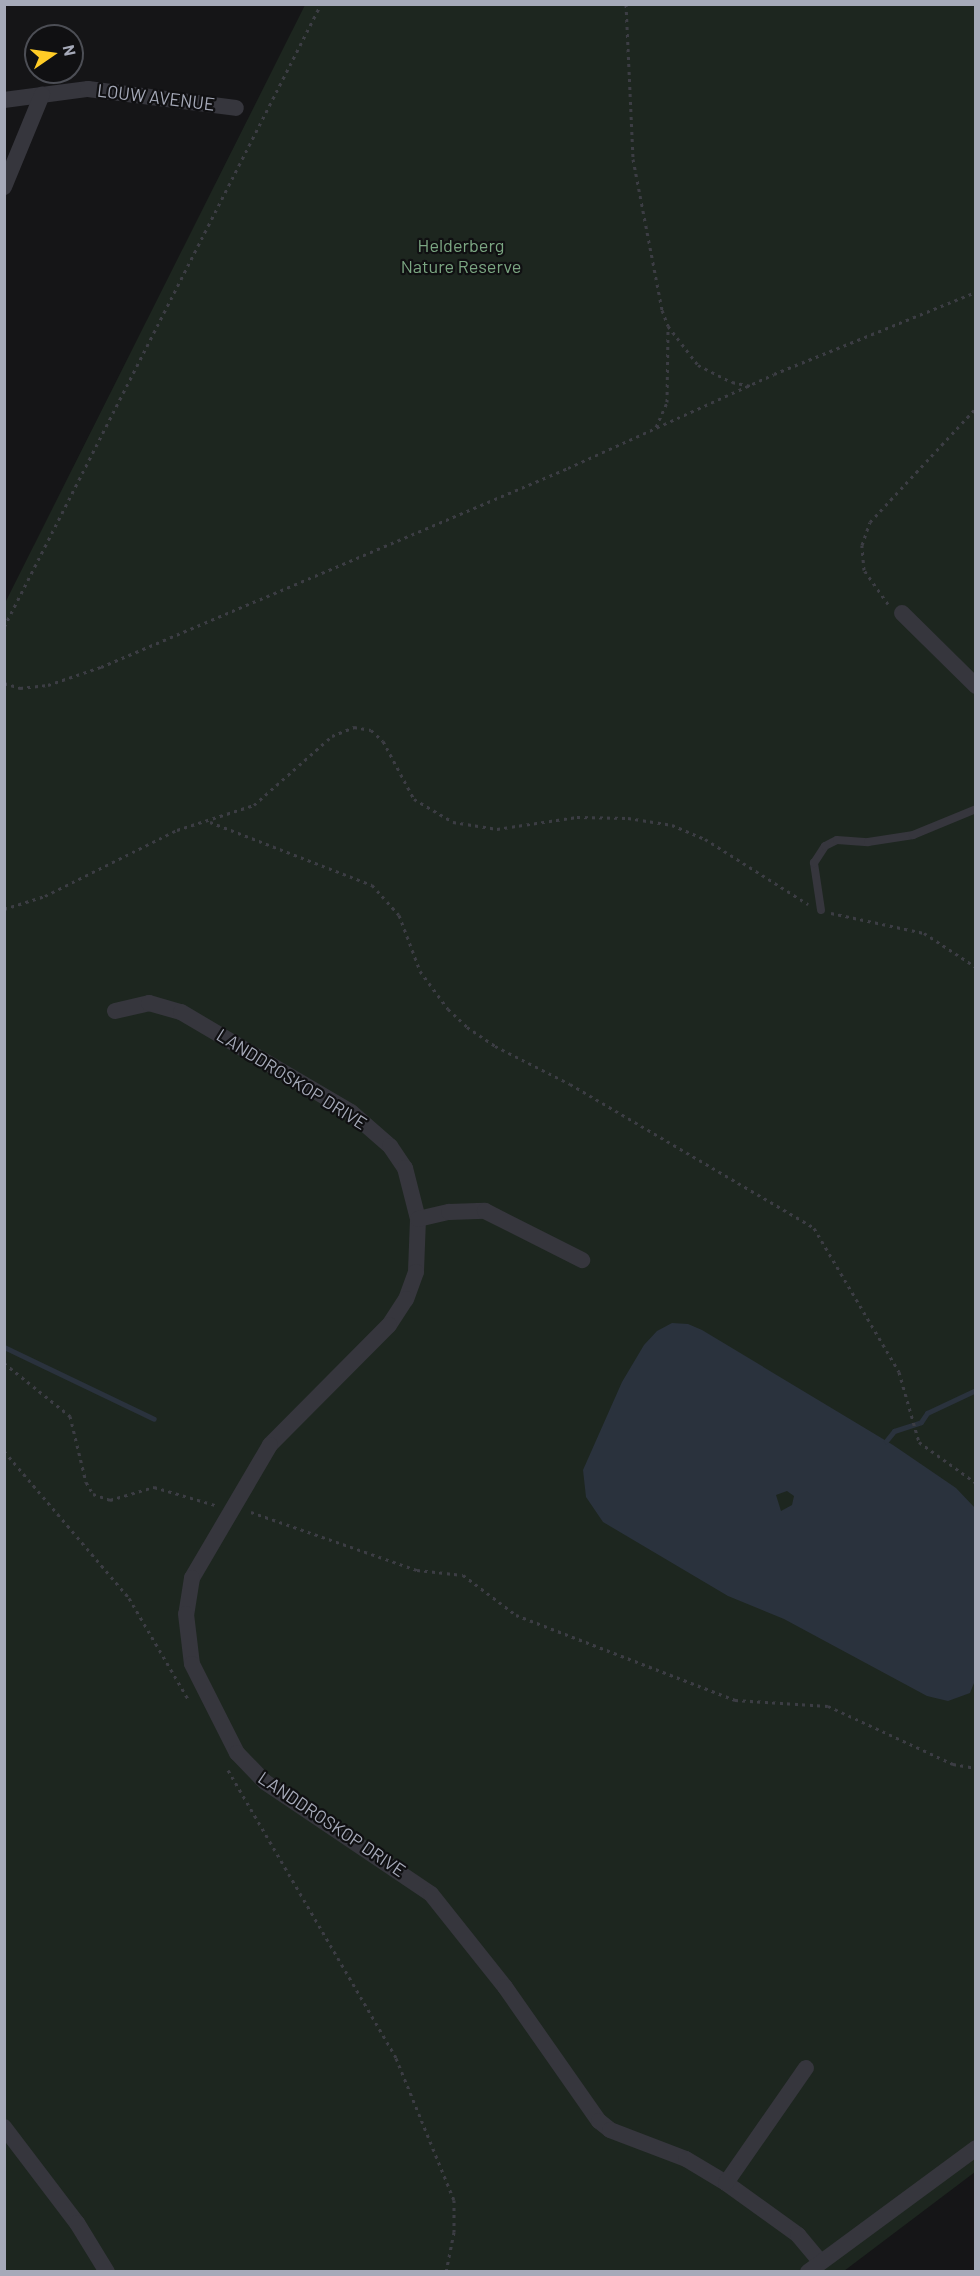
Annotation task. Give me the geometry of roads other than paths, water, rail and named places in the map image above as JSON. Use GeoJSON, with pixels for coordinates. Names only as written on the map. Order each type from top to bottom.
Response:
{"type":"FeatureCollection","features":[{"type":"Feature","properties":{"kind":"street","name":"LOUW AVENUE"},"geometry":{"type":"LineString","coordinates":[[4,100],[88,89],[130,92],[236,108]]}},
{"type":"Feature","properties":{"kind":"street"},"geometry":{"type":"LineString","coordinates":[[4,187],[42,95]]}},
{"type":"Feature","properties":{"kind":"street"},"geometry":{"type":"LineString","coordinates":[[902,613],[975,687]]}},
{"type":"Feature","properties":{"kind":"street","name":"LANDDROSKOP DRIVE"},"geometry":{"type":"LineString","coordinates":[[115,1011],[149,1003],[181,1012],[351,1112],[384,1140],[405,1168],[418,1219],[416,1272],[406,1299],[389,1325],[270,1445],[192,1578],[186,1632],[197,1679],[246,1766],[431,1893],[505,1987],[599,2121],[610,2130],[686,2159],[726,2183],[798,2235],[814,2267]]}},
{"type":"Feature","properties":{"kind":"street"},"geometry":{"type":"LineString","coordinates":[[418,1219],[449,1212],[485,1211],[582,1260]]}},
{"type":"Feature","properties":{"kind":"street"},"geometry":{"type":"LineString","coordinates":[[726,2183],[806,2068]]}},
{"type":"Feature","properties":{"kind":"street"},"geometry":{"type":"LineString","coordinates":[[4,2127],[77,2223],[107,2271]]}},
{"type":"Feature","properties":{"kind":"street"},"geometry":{"type":"LineString","coordinates":[[814,2267],[975,2148]]}},
{"type":"Feature","properties":{"kind":"lane"},"geometry":{"type":"LineString","coordinates":[[821,910],[814,863],[825,846],[837,840],[868,842],[913,836],[975,808]]}},
{"type":"Feature","properties":{"kind":"water"},"geometry":{"type":"Polygon","coordinates":[[[672,1323],[688,1324],[702,1330],[893,1445],[956,1488],[975,1508],[976,1678],[970,1693],[948,1701],[927,1696],[784,1619],[728,1596],[603,1522],[586,1497],[583,1470],[622,1382],[644,1345],[657,1331],[672,1323]],[[787,1491],[776,1495],[781,1511],[792,1505],[794,1496],[787,1491]]]}},
{"type":"Feature","properties":{"kind":"waterway"},"geometry":{"type":"LineString","coordinates":[[4,1347],[154,1419]]}},
{"type":"Feature","properties":{"kind":"waterway"},"geometry":{"type":"LineString","coordinates":[[886,1441],[894,1431],[921,1422],[927,1413],[976,1390]]}},
{"type":"Feature","properties":{"kind":"park label","name":"Helderberg Nature Reserve"},"geometry":{"type":"Point","coordinates":[461,256]}}]}
